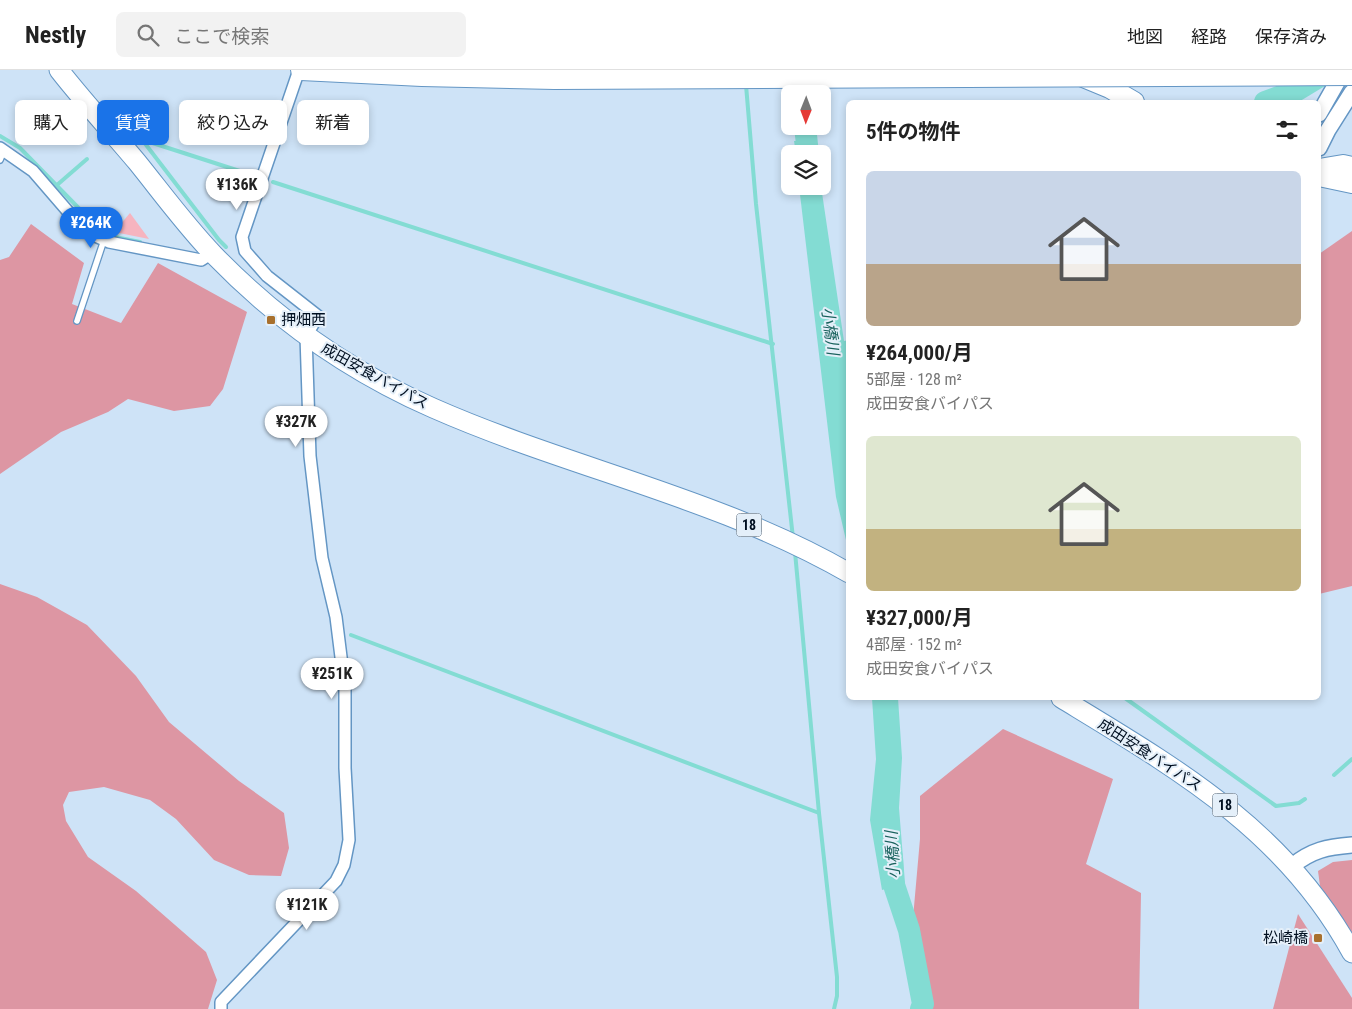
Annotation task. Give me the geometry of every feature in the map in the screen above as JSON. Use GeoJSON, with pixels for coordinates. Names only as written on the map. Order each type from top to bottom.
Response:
{"type":"FeatureCollection","features":[{"type":"Feature","properties":{"kind":"highway"},"geometry":{"type":"LineString","coordinates":[[300,70],[422,76],[555,79],[1352,75]]}},
{"type":"Feature","properties":{"kind":"highway"},"geometry":{"type":"LineString","coordinates":[[555,79],[653,70]]}},
{"type":"Feature","properties":{"kind":"highway"},"geometry":{"type":"LineString","coordinates":[[1068,70],[1110,88],[1131,100]]}},
{"type":"Feature","properties":{"kind":"highway"},"geometry":{"type":"LineString","coordinates":[[1321,169],[1343,165],[1352,167]]}},
{"type":"Feature","properties":{"kind":"highway"},"geometry":{"type":"LineString","coordinates":[[1321,176],[1352,183]]}},
{"type":"Feature","properties":{"kind":"main road","name":"成田安食バイパス"},"geometry":{"type":"LineString","coordinates":[[60,70],[212,253],[248,288],[306,336],[382,382],[432,408],[768,533],[846,572]]}},
{"type":"Feature","properties":{"kind":"main road","name":"成田安食バイパス"},"geometry":{"type":"LineString","coordinates":[[1064,700],[1151,753],[1216,799],[1261,836],[1292,866],[1341,933],[1352,953]]}},
{"type":"Feature","properties":{"kind":"street"},"geometry":{"type":"LineString","coordinates":[[221,1009],[221,1002],[336,881],[344,865],[349,840],[345,768],[345,689],[336,617],[322,558],[310,456],[306,336],[318,316],[268,276],[245,251],[242,237],[300,70]]}},
{"type":"Feature","properties":{"kind":"street"},"geometry":{"type":"LineString","coordinates":[[1321,110],[1344,70]]}},
{"type":"Feature","properties":{"kind":"street"},"geometry":{"type":"LineString","coordinates":[[1321,144],[1352,92]]}},
{"type":"Feature","properties":{"kind":"street"},"geometry":{"type":"LineString","coordinates":[[1,153],[32,171],[77,222],[93,235],[104,240],[201,260],[212,253]]}},
{"type":"Feature","properties":{"kind":"street"},"geometry":{"type":"LineString","coordinates":[[1292,866],[1304,857],[1323,848],[1352,846]]}},
{"type":"Feature","properties":{"kind":"lane"},"geometry":{"type":"LineString","coordinates":[[77,321],[104,240]]}},
{"type":"Feature","properties":{"kind":"shaded area"},"geometry":{"type":"Polygon","coordinates":[[[130,213],[149,239],[114,232],[130,213]]]}},
{"type":"Feature","properties":{"kind":"shaded area"},"geometry":{"type":"Polygon","coordinates":[[[31,224],[84,263],[72,304],[121,323],[158,263],[247,312],[223,389],[210,406],[174,411],[128,399],[108,412],[61,432],[0,474],[0,260],[9,257],[31,224]]]}},
{"type":"Feature","properties":{"kind":"shaded area"},"geometry":{"type":"Polygon","coordinates":[[[1352,231],[1352,586],[1321,594],[1321,253],[1352,231]]]}},
{"type":"Feature","properties":{"kind":"shaded area"},"geometry":{"type":"Polygon","coordinates":[[[0,584],[37,597],[87,625],[136,676],[169,722],[239,781],[284,813],[289,848],[281,876],[249,875],[214,860],[176,819],[150,800],[104,787],[69,792],[63,805],[66,821],[88,857],[136,891],[206,952],[217,980],[208,1009],[0,1009],[0,584]]]}},
{"type":"Feature","properties":{"kind":"shaded area"},"geometry":{"type":"Polygon","coordinates":[[[1003,729],[1113,779],[1086,864],[1141,893],[1139,1009],[921,1009],[913,918],[920,839],[920,796],[1003,729]]]}},
{"type":"Feature","properties":{"kind":"shaded area"},"geometry":{"type":"Polygon","coordinates":[[[1352,860],[1352,933],[1320,886],[1318,871],[1333,862],[1352,860]]]}},
{"type":"Feature","properties":{"kind":"shaded area"},"geometry":{"type":"Polygon","coordinates":[[[1298,914],[1352,998],[1352,1009],[1273,1009],[1298,914]]]}},
{"type":"Feature","properties":{"kind":"water"},"geometry":{"type":"Polygon","coordinates":[[[794,141],[815,141],[816,145],[795,145],[794,141]]]}},
{"type":"Feature","properties":{"kind":"water"},"geometry":{"type":"Polygon","coordinates":[[[800,195],[822,195],[844,341],[846,341],[846,540],[836,497],[800,195]]]}},
{"type":"Feature","properties":{"kind":"water"},"geometry":{"type":"Polygon","coordinates":[[[872,700],[898,700],[902,758],[899,808],[905,883],[882,890],[870,820],[876,759],[872,700]]]}},
{"type":"Feature","properties":{"kind":"waterway","name":"小橋川"},"geometry":{"type":"LineString","coordinates":[[798,70],[800,85]]}},
{"type":"Feature","properties":{"kind":"waterway"},"geometry":{"type":"LineString","coordinates":[[1270,100],[1297,90],[1330,70]]}},
{"type":"Feature","properties":{"kind":"waterway"},"geometry":{"type":"LineString","coordinates":[[746,85],[756,204],[793,538]]}},
{"type":"Feature","properties":{"kind":"waterway","name":"小橋川"},"geometry":{"type":"LineString","coordinates":[[806,135],[807,145]]}},
{"type":"Feature","properties":{"kind":"waterway"},"geometry":{"type":"LineString","coordinates":[[0,136],[20,148],[105,235],[140,242]]}},
{"type":"Feature","properties":{"kind":"waterway"},"geometry":{"type":"LineString","coordinates":[[146,145],[226,247]]}},
{"type":"Feature","properties":{"kind":"waterway"},"geometry":{"type":"LineString","coordinates":[[159,145],[252,175]]}},
{"type":"Feature","properties":{"kind":"waterway"},"geometry":{"type":"LineString","coordinates":[[57,185],[87,159]]}},
{"type":"Feature","properties":{"kind":"waterway"},"geometry":{"type":"LineString","coordinates":[[273,182],[773,344]]}},
{"type":"Feature","properties":{"kind":"waterway"},"geometry":{"type":"LineString","coordinates":[[795,552],[819,813],[837,977],[837,996],[834,1009]]}},
{"type":"Feature","properties":{"kind":"waterway"},"geometry":{"type":"LineString","coordinates":[[351,635],[819,813]]}},
{"type":"Feature","properties":{"kind":"waterway"},"geometry":{"type":"LineString","coordinates":[[1128,700],[1276,806],[1299,803],[1305,799]]}},
{"type":"Feature","properties":{"kind":"waterway"},"geometry":{"type":"LineString","coordinates":[[1334,775],[1352,759]]}},
{"type":"Feature","properties":{"kind":"waterway","name":"小橋川"},"geometry":{"type":"LineString","coordinates":[[892,857],[893,882],[909,930],[923,1004],[921,1009]]}},
{"type":"Feature","properties":{"kind":"place","name":"押畑西"},"geometry":{"type":"Point","coordinates":[271,320]}},
{"type":"Feature","properties":{"kind":"place","name":"松崎橋"},"geometry":{"type":"Point","coordinates":[1318,938]}}]}
